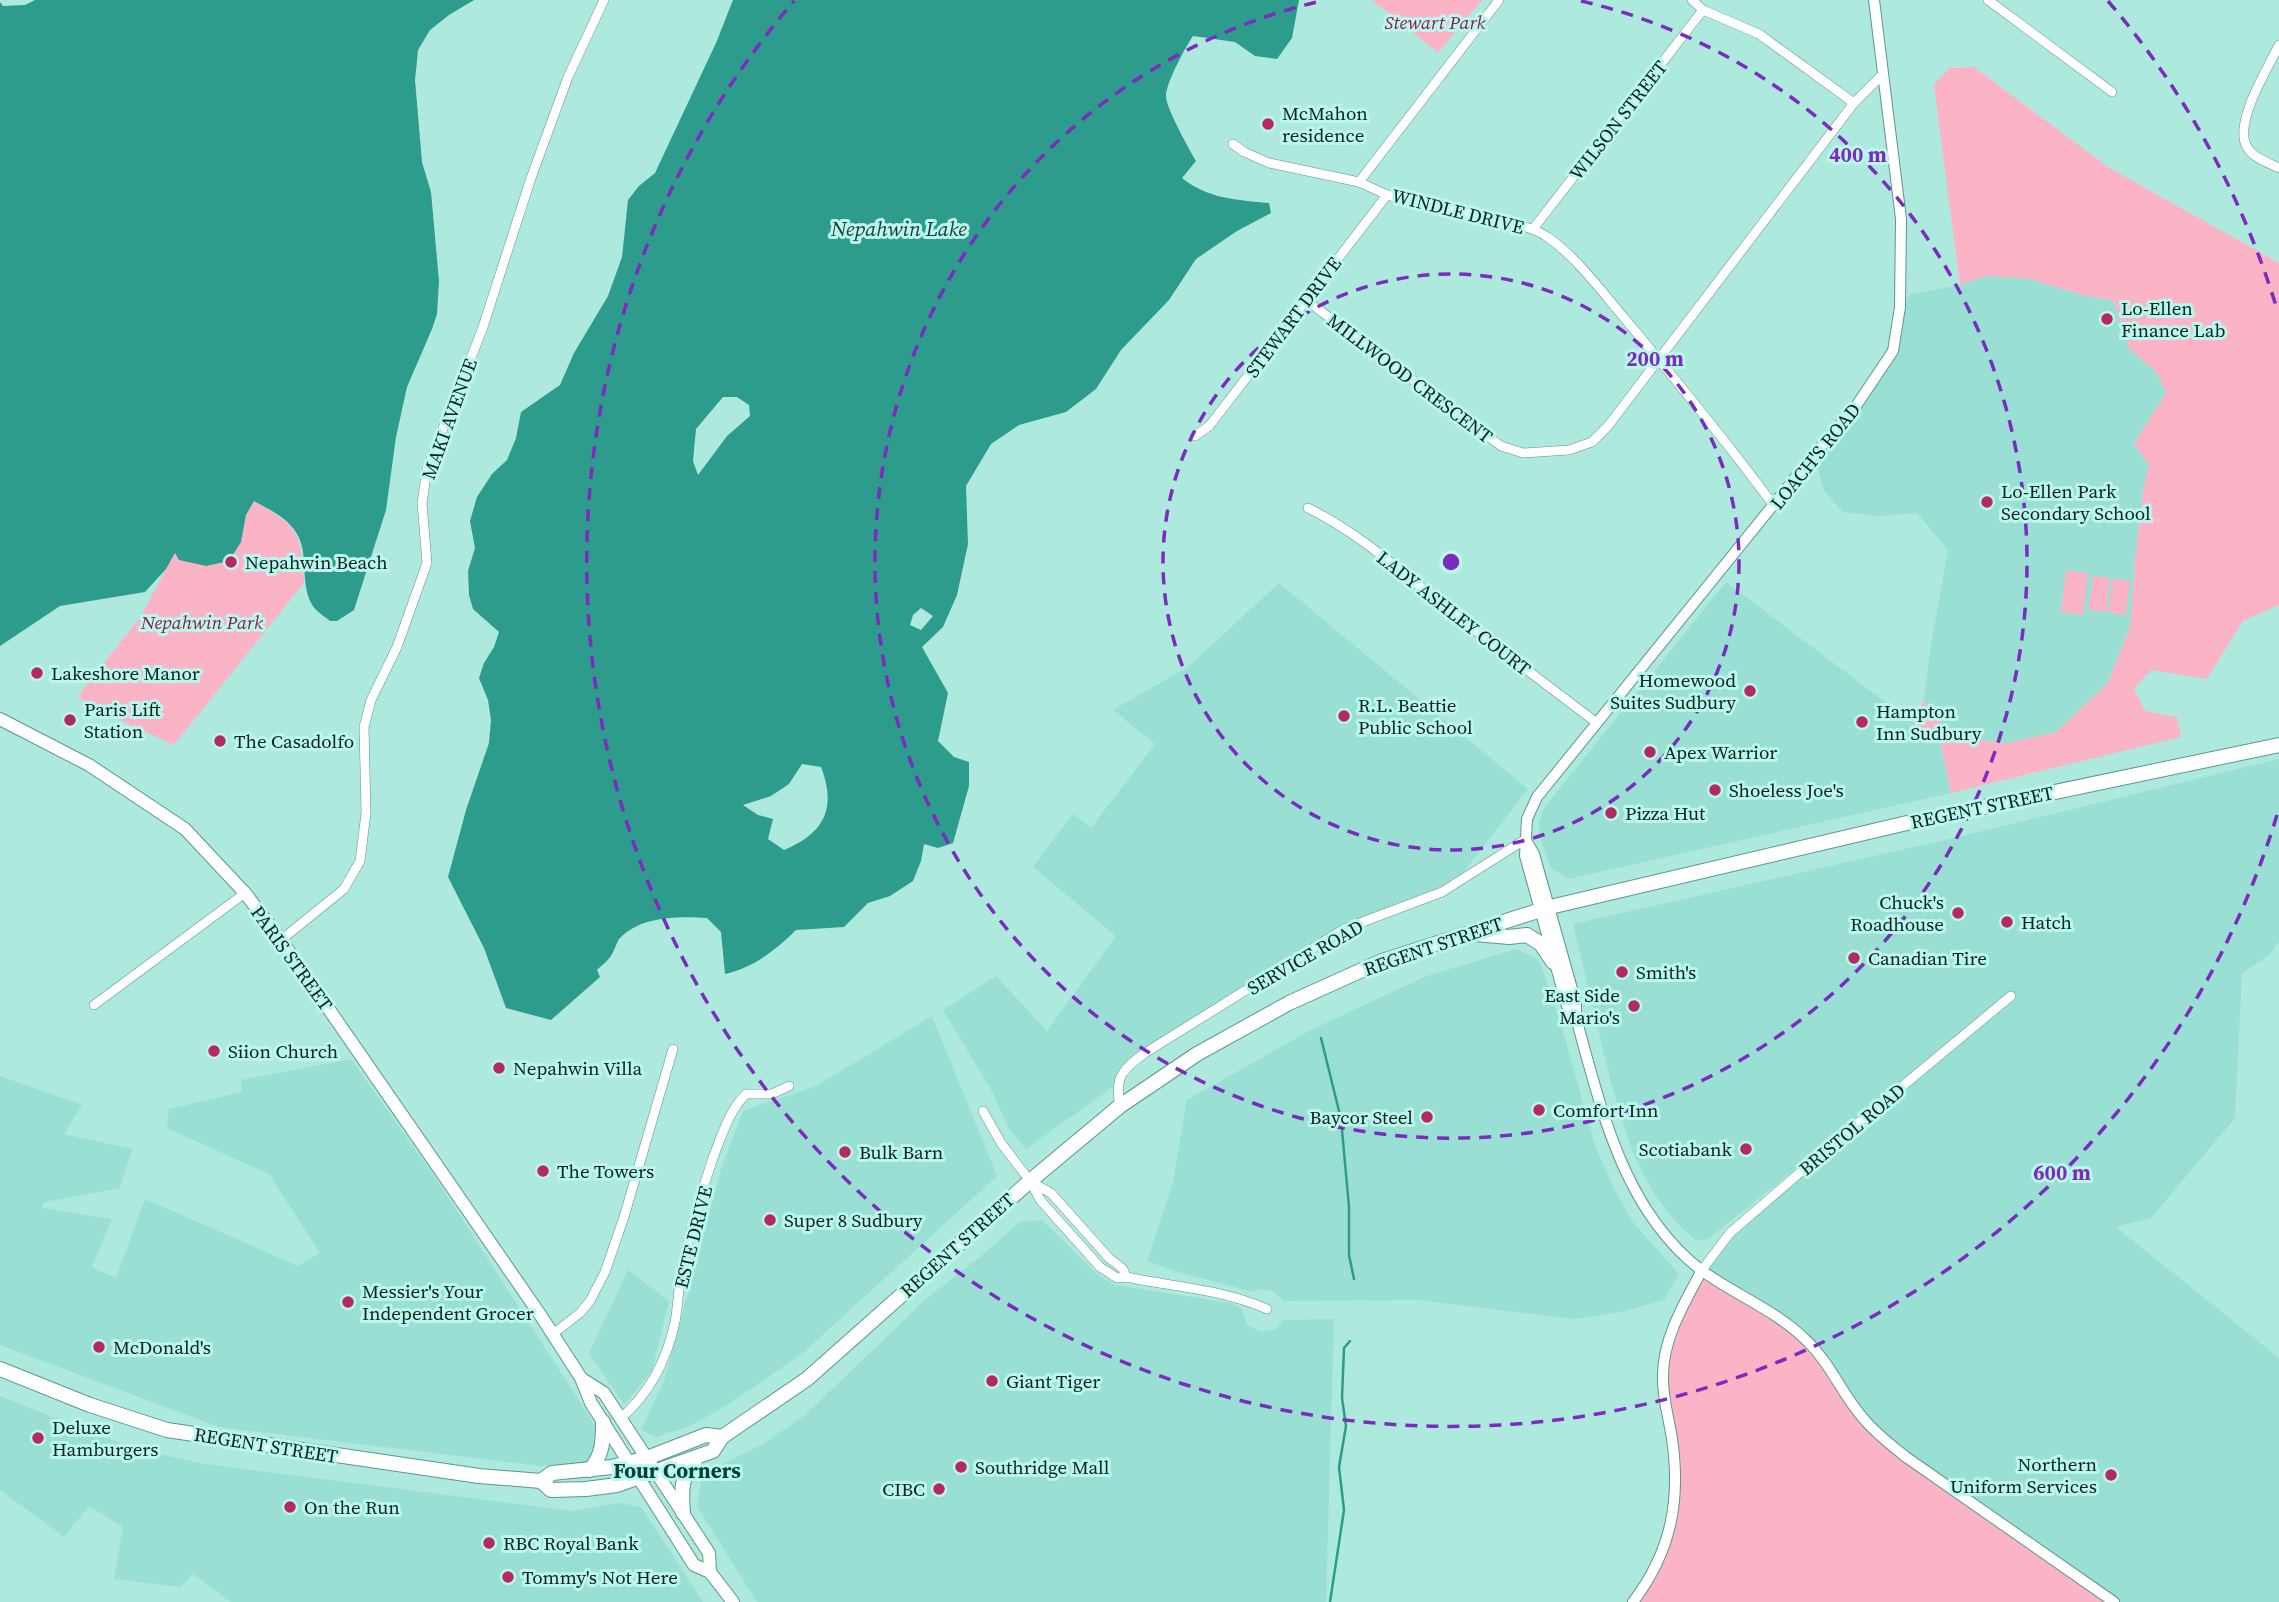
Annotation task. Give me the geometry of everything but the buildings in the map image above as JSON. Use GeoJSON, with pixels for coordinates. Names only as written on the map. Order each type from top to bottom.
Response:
{"type":"FeatureCollection","features":[{"type":"Feature","properties":{"kind":"main road","name":"PARIS STREET"},"geometry":{"type":"LineString","coordinates":[[0,719],[89,765],[185,829],[245,893],[281,940],[553,1334],[581,1378],[591,1403],[694,1565],[710,1572],[709,1553],[657,1472],[604,1393],[581,1378]]}},
{"type":"Feature","properties":{"kind":"main road","name":"REGENT STREET"},"geometry":{"type":"LineString","coordinates":[[541,1481],[551,1490],[617,1485],[713,1451],[722,1437],[807,1379],[1030,1181],[1120,1106],[1197,1054],[1289,1003],[1382,961],[1544,909],[1907,823],[2279,745]]}},
{"type":"Feature","properties":{"kind":"main road"},"geometry":{"type":"LineString","coordinates":[[1466,934],[1508,937],[1527,935],[1541,944],[1553,962]]}},
{"type":"Feature","properties":{"kind":"main road","name":"REGENT STREET"},"geometry":{"type":"LineString","coordinates":[[0,1369],[90,1405],[167,1430],[479,1476],[541,1481],[552,1474],[590,1470],[647,1458],[706,1436],[722,1437]]}},
{"type":"Feature","properties":{"kind":"main road"},"geometry":{"type":"LineString","coordinates":[[590,1470],[600,1456],[603,1422]]}},
{"type":"Feature","properties":{"kind":"main road"},"geometry":{"type":"LineString","coordinates":[[683,1513],[683,1479],[688,1468],[698,1458]]}},
{"type":"Feature","properties":{"kind":"main road"},"geometry":{"type":"LineString","coordinates":[[710,1572],[733,1602]]}},
{"type":"Feature","properties":{"kind":"street","name":"MAKI AVENUE"},"geometry":{"type":"LineString","coordinates":[[281,940],[344,889],[360,861],[366,813],[364,727],[371,700],[397,647],[427,563],[422,503],[426,469],[482,330],[531,178],[568,77],[604,0]]}},
{"type":"Feature","properties":{"kind":"street"},"geometry":{"type":"LineString","coordinates":[[1359,182],[1499,0]]}},
{"type":"Feature","properties":{"kind":"street"},"geometry":{"type":"LineString","coordinates":[[1692,0],[1703,10],[1759,34],[1854,103]]}},
{"type":"Feature","properties":{"kind":"street","name":"LOACH'S ROAD"},"geometry":{"type":"LineString","coordinates":[[1525,839],[1527,819],[1537,797],[1812,457],[1854,409],[1892,351],[1900,307],[1901,219],[1874,0]]}},
{"type":"Feature","properties":{"kind":"street"},"geometry":{"type":"LineString","coordinates":[[1988,0],[2112,92]]}},
{"type":"Feature","properties":{"kind":"street","name":"WILSON STREET"},"geometry":{"type":"LineString","coordinates":[[1533,229],[1703,10]]}},
{"type":"Feature","properties":{"kind":"street"},"geometry":{"type":"LineString","coordinates":[[2279,45],[2249,106],[2243,132],[2247,148],[2262,160],[2279,168]]}},
{"type":"Feature","properties":{"kind":"street","name":"MILLWOOD CRESCENT"},"geometry":{"type":"LineString","coordinates":[[1307,300],[1501,446],[1523,453],[1569,450],[1592,442],[1608,426],[1854,103],[1883,74]]}},
{"type":"Feature","properties":{"kind":"street","name":"WINDLE DRIVE"},"geometry":{"type":"LineString","coordinates":[[1233,144],[1269,163],[1359,182],[1387,195],[1533,229],[1549,238],[1571,258],[1659,359],[1774,506]]}},
{"type":"Feature","properties":{"kind":"street","name":"STEWART DRIVE"},"geometry":{"type":"LineString","coordinates":[[1195,436],[1217,416],[1387,195]]}},
{"type":"Feature","properties":{"kind":"street","name":"LADY ASHLEY COURT"},"geometry":{"type":"LineString","coordinates":[[1308,508],[1365,543],[1597,723]]}},
{"type":"Feature","properties":{"kind":"street"},"geometry":{"type":"LineString","coordinates":[[1525,839],[1534,854],[1553,962],[1567,1006],[1576,1018]]}},
{"type":"Feature","properties":{"kind":"street","name":"SERVICE ROAD"},"geometry":{"type":"LineString","coordinates":[[1120,1106],[1117,1084],[1126,1066],[1145,1053],[1345,929],[1442,891],[1525,839]]}},
{"type":"Feature","properties":{"kind":"street"},"geometry":{"type":"LineString","coordinates":[[94,1004],[245,893]]}},
{"type":"Feature","properties":{"kind":"street"},"geometry":{"type":"LineString","coordinates":[[1544,909],[1576,1003],[1576,1018],[1617,1154],[1639,1198],[1664,1234],[1702,1270],[1786,1322],[1808,1341],[1862,1418],[1880,1437],[2114,1602]]}},
{"type":"Feature","properties":{"kind":"street","name":"BRISTOL ROAD"},"geometry":{"type":"LineString","coordinates":[[1702,1270],[1730,1233],[2011,996]]}},
{"type":"Feature","properties":{"kind":"street"},"geometry":{"type":"LineString","coordinates":[[553,1334],[580,1313],[590,1301],[605,1272],[624,1217],[673,1049]]}},
{"type":"Feature","properties":{"kind":"street","name":"ESTE DRIVE"},"geometry":{"type":"LineString","coordinates":[[621,1418],[646,1394],[657,1373],[675,1323],[682,1265],[711,1165],[727,1121],[737,1103],[746,1094],[772,1094],[789,1086]]}},
{"type":"Feature","properties":{"kind":"street"},"geometry":{"type":"LineString","coordinates":[[983,1111],[1001,1143],[1030,1181],[1051,1193],[1109,1258],[1123,1269],[1126,1277],[1226,1295],[1267,1309]]}},
{"type":"Feature","properties":{"kind":"street"},"geometry":{"type":"LineString","coordinates":[[1633,1602],[1655,1568],[1668,1533],[1676,1496],[1672,1441],[1662,1373],[1667,1345],[1702,1270]]}},
{"type":"Feature","properties":{"kind":"shaded area","name":"Lo-Ellen Park Secondary School"},"geometry":{"type":"Polygon","coordinates":[[[1986,276],[2030,279],[2082,295],[2113,300],[2130,349],[2157,373],[2166,393],[2134,444],[2149,465],[2143,492],[2130,627],[2108,683],[2056,732],[2004,744],[1948,732],[1924,700],[1948,550],[1917,513],[1878,516],[1843,512],[1824,491],[1818,469],[1825,441],[1893,351],[1900,307],[1911,294],[1960,285],[1986,276]]]}},
{"type":"Feature","properties":{"kind":"shaded area"},"geometry":{"type":"Polygon","coordinates":[[[1726,582],[1941,744],[1951,793],[1568,879],[1551,868],[1540,838],[1539,822],[1544,808],[1726,582]]]}},
{"type":"Feature","properties":{"kind":"shaded area"},"geometry":{"type":"Polygon","coordinates":[[[1279,583],[1528,789],[1455,883],[1344,929],[1127,1066],[1117,1084],[1026,1149],[1009,1129],[993,1093],[943,1010],[996,976],[1047,1031],[1116,936],[1033,867],[1073,814],[1091,828],[1155,744],[1113,710],[1188,667],[1279,583]]]}},
{"type":"Feature","properties":{"kind":"shaded area"},"geometry":{"type":"Polygon","coordinates":[[[2279,759],[2279,942],[2270,954],[2242,974],[2235,1118],[2151,1218],[2116,1227],[2279,1358],[2279,1602],[2114,1602],[1906,1457],[1702,1270],[1730,1233],[1958,1039],[1708,1239],[1696,1241],[1677,1223],[1654,1194],[1632,1151],[1611,1083],[1573,924],[1958,837],[2279,759]]]}},
{"type":"Feature","properties":{"kind":"shaded area"},"geometry":{"type":"Polygon","coordinates":[[[1516,949],[1539,960],[1561,1024],[1595,1146],[1614,1188],[1631,1220],[1679,1274],[1664,1300],[1621,1312],[1574,1319],[1418,1300],[1283,1301],[1273,1291],[1260,1289],[1253,1292],[1147,1261],[1173,1182],[1187,1100],[1309,1031],[1424,977],[1516,949]]]}},
{"type":"Feature","properties":{"kind":"shaded area"},"geometry":{"type":"Polygon","coordinates":[[[932,1016],[997,1176],[805,1351],[724,1407],[690,1426],[656,1437],[641,1430],[664,1381],[721,1169],[743,1111],[816,1086],[932,1016]]]}},
{"type":"Feature","properties":{"kind":"shaded area"},"geometry":{"type":"Polygon","coordinates":[[[351,1059],[437,1180],[603,1438],[595,1464],[541,1466],[219,1427],[0,1345],[0,1076],[82,1105],[64,1134],[132,1149],[120,1188],[44,1202],[42,1208],[112,1219],[92,1267],[116,1278],[145,1199],[298,1266],[320,1253],[269,1174],[167,1128],[169,1109],[242,1092],[241,1080],[351,1059]]]}},
{"type":"Feature","properties":{"kind":"shaded area"},"geometry":{"type":"Polygon","coordinates":[[[1042,1220],[1100,1277],[1115,1285],[1231,1303],[1242,1309],[1247,1325],[1261,1332],[1276,1329],[1283,1320],[1334,1319],[1326,1602],[757,1602],[697,1506],[702,1475],[764,1443],[804,1416],[925,1300],[1020,1222],[1042,1220]]]}},
{"type":"Feature","properties":{"kind":"shaded area"},"geometry":{"type":"Polygon","coordinates":[[[628,1270],[669,1301],[652,1371],[624,1405],[589,1353],[628,1270]]]}},
{"type":"Feature","properties":{"kind":"shaded area"},"geometry":{"type":"Polygon","coordinates":[[[0,1396],[114,1441],[205,1464],[573,1511],[619,1503],[641,1507],[703,1602],[231,1602],[193,1574],[180,1587],[114,1579],[123,1527],[89,1506],[64,1537],[0,1490],[0,1396]]]}},
{"type":"Feature","properties":{"kind":"green space","name":"Stewart Park"},"geometry":{"type":"Polygon","coordinates":[[[1372,0],[1482,0],[1438,53],[1372,0]]]}},
{"type":"Feature","properties":{"kind":"green space"},"geometry":{"type":"Polygon","coordinates":[[[1974,67],[2108,167],[2279,263],[2279,605],[2243,621],[2207,679],[2151,670],[2134,689],[2145,711],[2177,717],[2181,737],[1951,793],[1941,744],[1913,723],[1924,700],[1948,732],[2004,744],[2056,732],[2108,683],[2130,627],[2143,492],[2149,465],[2134,444],[2166,393],[2157,373],[2130,349],[2113,300],[2082,295],[2030,279],[1986,276],[1960,285],[1934,85],[1949,68],[1974,67]]]}},
{"type":"Feature","properties":{"kind":"green space","name":"Nepahwin Park"},"geometry":{"type":"Polygon","coordinates":[[[254,501],[289,525],[295,533],[301,552],[304,583],[174,745],[94,708],[78,696],[141,616],[175,552],[241,542],[246,515],[254,501]]]}},
{"type":"Feature","properties":{"kind":"green space"},"geometry":{"type":"Polygon","coordinates":[[[2066,570],[2088,573],[2083,615],[2061,612],[2066,570]]]}},
{"type":"Feature","properties":{"kind":"green space"},"geometry":{"type":"Polygon","coordinates":[[[2093,576],[2110,578],[2106,612],[2088,610],[2093,576]]]}},
{"type":"Feature","properties":{"kind":"green space"},"geometry":{"type":"Polygon","coordinates":[[[2113,578],[2130,581],[2126,615],[2108,613],[2113,578]]]}},
{"type":"Feature","properties":{"kind":"green space"},"geometry":{"type":"Polygon","coordinates":[[[1702,1270],[1786,1322],[1880,1437],[2114,1602],[1633,1602],[1645,1587],[1676,1496],[1664,1396],[1667,1345],[1702,1270]]]}},
{"type":"Feature","properties":{"kind":"water"},"geometry":{"type":"Polygon","coordinates":[[[35,0],[474,0],[430,30],[418,50],[415,80],[422,162],[431,192],[439,281],[437,314],[407,387],[396,437],[386,510],[354,610],[337,621],[330,621],[311,603],[306,586],[303,550],[293,528],[278,515],[254,501],[246,515],[241,542],[229,561],[206,566],[179,560],[175,553],[166,569],[145,592],[60,606],[0,646],[0,2],[3,6],[25,5],[35,0]]]}},
{"type":"Feature","properties":{"kind":"water","name":"Nepahwin Lake"},"geometry":{"type":"Polygon","coordinates":[[[733,0],[1299,0],[1292,38],[1277,59],[1255,56],[1235,42],[1193,36],[1172,74],[1166,96],[1174,119],[1196,161],[1182,178],[1213,194],[1269,203],[1271,213],[1237,231],[1196,259],[1169,300],[1121,350],[1096,389],[1066,412],[1019,425],[991,444],[966,486],[968,544],[957,595],[943,627],[922,647],[948,693],[938,741],[954,757],[969,762],[969,786],[953,843],[938,848],[924,844],[913,881],[890,896],[868,903],[844,927],[796,930],[764,957],[725,974],[721,932],[707,918],[660,919],[638,926],[619,939],[611,956],[597,970],[600,977],[551,1020],[506,1008],[484,948],[448,877],[466,810],[489,743],[491,720],[488,700],[479,678],[499,632],[473,609],[469,595],[468,571],[475,548],[470,521],[477,497],[492,474],[507,460],[516,438],[521,412],[560,385],[574,353],[608,296],[622,257],[628,200],[639,186],[655,173],[716,43],[733,0]],[[723,397],[696,429],[693,461],[698,475],[727,436],[750,416],[749,405],[737,397],[723,397]],[[921,608],[913,615],[910,625],[921,630],[933,616],[921,608]],[[802,764],[789,784],[771,796],[743,805],[758,815],[773,819],[768,839],[784,850],[809,836],[818,827],[824,818],[828,795],[821,767],[802,764]]]}},
{"type":"Feature","properties":{"kind":"waterway"},"geometry":{"type":"LineString","coordinates":[[1321,1038],[1341,1119],[1349,1207],[1349,1255],[1354,1279]]}},
{"type":"Feature","properties":{"kind":"waterway"},"geometry":{"type":"LineString","coordinates":[[1330,1602],[1344,1510],[1339,1467],[1346,1426],[1342,1398],[1344,1348],[1350,1341]]}},
{"type":"Feature","properties":{"kind":"place","name":"McMahon residence"},"geometry":{"type":"Point","coordinates":[1268,124]}},
{"type":"Feature","properties":{"kind":"place","name":"Lo-Ellen Finance Lab"},"geometry":{"type":"Point","coordinates":[2107,319]}},
{"type":"Feature","properties":{"kind":"place","name":"Lo-Ellen Park Secondary School"},"geometry":{"type":"Point","coordinates":[1987,502]}},
{"type":"Feature","properties":{"kind":"place","name":"Nepahwin Beach"},"geometry":{"type":"Point","coordinates":[231,562]}},
{"type":"Feature","properties":{"kind":"place","name":"Lakeshore Manor"},"geometry":{"type":"Point","coordinates":[37,673]}},
{"type":"Feature","properties":{"kind":"place","name":"Homewood Suites Sudbury"},"geometry":{"type":"Point","coordinates":[1750,691]}},
{"type":"Feature","properties":{"kind":"place","name":"R.L. Beattie Public School"},"geometry":{"type":"Point","coordinates":[1344,716]}},
{"type":"Feature","properties":{"kind":"place","name":"Paris Lift Station"},"geometry":{"type":"Point","coordinates":[70,720]}},
{"type":"Feature","properties":{"kind":"place","name":"Hampton Inn Sudbury"},"geometry":{"type":"Point","coordinates":[1862,722]}},
{"type":"Feature","properties":{"kind":"place","name":"The Casadolfo"},"geometry":{"type":"Point","coordinates":[220,741]}},
{"type":"Feature","properties":{"kind":"place","name":"Apex Warrior"},"geometry":{"type":"Point","coordinates":[1650,752]}},
{"type":"Feature","properties":{"kind":"place","name":"Shoeless Joe's"},"geometry":{"type":"Point","coordinates":[1715,790]}},
{"type":"Feature","properties":{"kind":"place","name":"Pizza Hut"},"geometry":{"type":"Point","coordinates":[1611,813]}},
{"type":"Feature","properties":{"kind":"place","name":"Chuck's Roadhouse"},"geometry":{"type":"Point","coordinates":[1958,913]}},
{"type":"Feature","properties":{"kind":"place","name":"Hatch"},"geometry":{"type":"Point","coordinates":[2007,922]}},
{"type":"Feature","properties":{"kind":"place","name":"Canadian Tire"},"geometry":{"type":"Point","coordinates":[1854,958]}},
{"type":"Feature","properties":{"kind":"place","name":"Smith's"},"geometry":{"type":"Point","coordinates":[1622,972]}},
{"type":"Feature","properties":{"kind":"place","name":"East Side Mario's"},"geometry":{"type":"Point","coordinates":[1634,1006]}},
{"type":"Feature","properties":{"kind":"place","name":"Siion Church"},"geometry":{"type":"Point","coordinates":[214,1051]}},
{"type":"Feature","properties":{"kind":"place","name":"Nepahwin Villa"},"geometry":{"type":"Point","coordinates":[499,1068]}},
{"type":"Feature","properties":{"kind":"place","name":"Comfort Inn"},"geometry":{"type":"Point","coordinates":[1539,1110]}},
{"type":"Feature","properties":{"kind":"place","name":"Baycor Steel"},"geometry":{"type":"Point","coordinates":[1427,1117]}},
{"type":"Feature","properties":{"kind":"place","name":"Scotiabank"},"geometry":{"type":"Point","coordinates":[1746,1149]}},
{"type":"Feature","properties":{"kind":"place","name":"Bulk Barn"},"geometry":{"type":"Point","coordinates":[845,1152]}},
{"type":"Feature","properties":{"kind":"place","name":"The Towers"},"geometry":{"type":"Point","coordinates":[543,1171]}},
{"type":"Feature","properties":{"kind":"place","name":"Super 8 Sudbury"},"geometry":{"type":"Point","coordinates":[770,1220]}},
{"type":"Feature","properties":{"kind":"place","name":"Messier's Your Independent Grocer"},"geometry":{"type":"Point","coordinates":[348,1302]}},
{"type":"Feature","properties":{"kind":"place","name":"McDonald's"},"geometry":{"type":"Point","coordinates":[99,1347]}},
{"type":"Feature","properties":{"kind":"place","name":"Giant Tiger"},"geometry":{"type":"Point","coordinates":[992,1381]}},
{"type":"Feature","properties":{"kind":"place","name":"Deluxe Hamburgers"},"geometry":{"type":"Point","coordinates":[38,1438]}},
{"type":"Feature","properties":{"kind":"place","name":"Southridge Mall"},"geometry":{"type":"Point","coordinates":[961,1467]}},
{"type":"Feature","properties":{"kind":"place","name":"Northern Uniform Services"},"geometry":{"type":"Point","coordinates":[2111,1475]}},
{"type":"Feature","properties":{"kind":"place","name":"CIBC"},"geometry":{"type":"Point","coordinates":[939,1489]}},
{"type":"Feature","properties":{"kind":"place","name":"On the Run"},"geometry":{"type":"Point","coordinates":[290,1507]}},
{"type":"Feature","properties":{"kind":"place","name":"RBC Royal Bank"},"geometry":{"type":"Point","coordinates":[489,1543]}},
{"type":"Feature","properties":{"kind":"place","name":"Tommy's Not Here"},"geometry":{"type":"Point","coordinates":[508,1577]}},
{"type":"Feature","properties":{"kind":"district","name":"Four Corners"},"geometry":{"type":"Point","coordinates":[677,1471]}}]}
